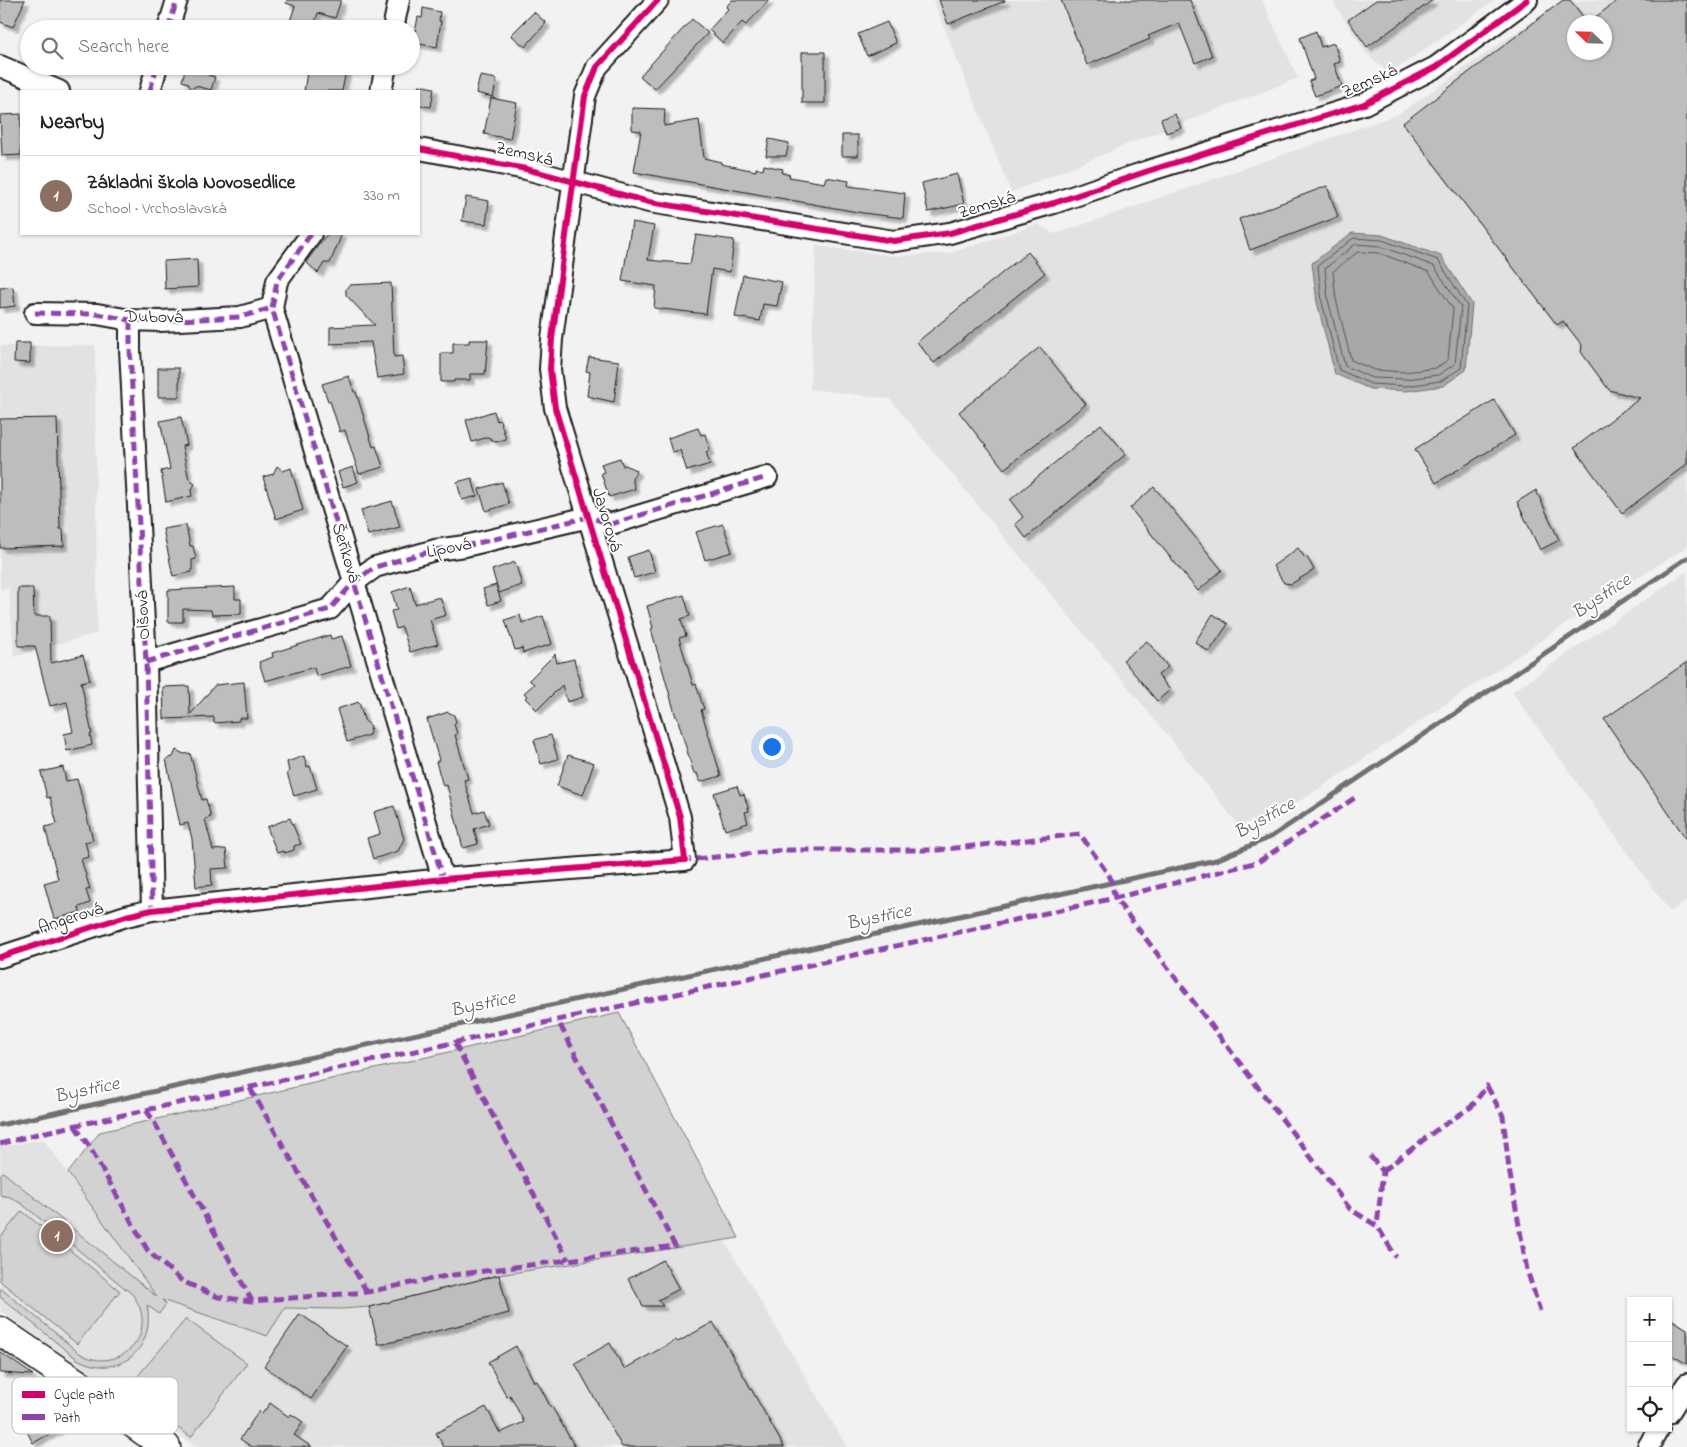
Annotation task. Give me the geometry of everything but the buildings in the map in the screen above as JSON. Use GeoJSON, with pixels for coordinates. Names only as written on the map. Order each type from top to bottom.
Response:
{"type":"FeatureCollection","features":[{"type":"Feature","properties":{"kind":"street"},"geometry":{"type":"LineString","coordinates":[[171,20],[177,0]]}},
{"type":"Feature","properties":{"kind":"street"},"geometry":{"type":"LineString","coordinates":[[395,20],[399,0]]}},
{"type":"Feature","properties":{"kind":"street","name":"Javorová"},"geometry":{"type":"LineString","coordinates":[[658,0],[597,67],[585,96],[552,338],[550,369],[555,408],[680,817],[685,860]]}},
{"type":"Feature","properties":{"kind":"street","name":"Zemská"},"geometry":{"type":"LineString","coordinates":[[420,149],[526,169],[649,202],[894,241],[950,233],[1054,203],[1148,171],[1364,104],[1436,67],[1527,0]]}},
{"type":"Feature","properties":{"kind":"street"},"geometry":{"type":"LineString","coordinates":[[0,66],[20,74]]}},
{"type":"Feature","properties":{"kind":"street"},"geometry":{"type":"LineString","coordinates":[[21,75],[57,90]]}},
{"type":"Feature","properties":{"kind":"street"},"geometry":{"type":"LineString","coordinates":[[150,90],[154,75]]}},
{"type":"Feature","properties":{"kind":"street"},"geometry":{"type":"LineString","coordinates":[[381,90],[384,75]]}},
{"type":"Feature","properties":{"kind":"street","name":"Šeříková"},"geometry":{"type":"LineString","coordinates":[[310,235],[277,281],[272,308],[443,879]]}},
{"type":"Feature","properties":{"kind":"street","name":"Dubová"},"geometry":{"type":"LineString","coordinates":[[35,313],[97,314],[130,320],[160,321],[240,317],[272,308]]}},
{"type":"Feature","properties":{"kind":"street","name":"Olšová"},"geometry":{"type":"LineString","coordinates":[[130,320],[146,662],[152,910]]}},
{"type":"Feature","properties":{"kind":"street","name":"Lipová"},"geometry":{"type":"LineString","coordinates":[[146,662],[330,609],[354,582],[375,567],[427,552],[465,546],[589,517],[611,524],[767,477]]}},
{"type":"Feature","properties":{"kind":"street","name":"Angerová"},"geometry":{"type":"LineString","coordinates":[[0,957],[126,916],[152,910],[443,879],[685,860]]}},
{"type":"Feature","properties":{"kind":"street"},"geometry":{"type":"LineString","coordinates":[[0,1331],[69,1377]]}},
{"type":"Feature","properties":{"kind":"street"},"geometry":{"type":"LineString","coordinates":[[1672,1408],[1687,1384]]}},
{"type":"Feature","properties":{"kind":"street"},"geometry":{"type":"LineString","coordinates":[[1648,1447],[1657,1432]]}},
{"type":"Feature","properties":{"kind":"street"},"geometry":{"type":"LineString","coordinates":[[148,1434],[166,1447]]}},
{"type":"Feature","properties":{"kind":"shaded area"},"geometry":{"type":"Polygon","coordinates":[[[933,0],[1262,0],[1298,78],[1180,124],[1181,128],[1166,133],[1165,130],[1133,142],[1011,192],[933,0]]]}},
{"type":"Feature","properties":{"kind":"shaded area"},"geometry":{"type":"Polygon","coordinates":[[[1332,0],[1495,0],[1389,74],[1365,52],[1332,0]]]}},
{"type":"Feature","properties":{"kind":"shaded area"},"geometry":{"type":"Polygon","coordinates":[[[1562,0],[1572,0],[1577,3],[1581,0],[1687,0],[1687,547],[1573,619],[1302,800],[1239,826],[1174,743],[890,399],[810,389],[816,246],[897,256],[951,253],[1037,224],[1054,234],[1399,114],[1562,0]]]}},
{"type":"Feature","properties":{"kind":"shaded area"},"geometry":{"type":"Polygon","coordinates":[[[95,345],[97,633],[14,657],[9,588],[0,589],[0,346],[95,345]]]}},
{"type":"Feature","properties":{"kind":"shaded area"},"geometry":{"type":"Polygon","coordinates":[[[1687,571],[1687,901],[1670,912],[1512,692],[1687,571]]]}},
{"type":"Feature","properties":{"kind":"shaded area"},"geometry":{"type":"Polygon","coordinates":[[[619,1013],[739,1238],[499,1275],[369,1307],[341,1309],[285,1308],[267,1336],[162,1300],[166,1304],[159,1314],[147,1305],[148,1321],[146,1336],[140,1348],[131,1357],[120,1363],[106,1366],[92,1365],[77,1359],[0,1297],[0,1288],[76,1350],[87,1357],[95,1359],[110,1359],[124,1354],[135,1344],[141,1331],[142,1314],[132,1294],[22,1204],[10,1197],[0,1195],[0,1175],[3,1172],[157,1297],[68,1173],[100,1132],[619,1013]]]}},
{"type":"Feature","properties":{"kind":"shaded area"},"geometry":{"type":"Polygon","coordinates":[[[43,1139],[159,1299],[285,1308],[341,1309],[369,1307],[499,1275],[724,1240],[847,1447],[197,1447],[178,1434],[178,1377],[96,1377],[0,1311],[0,1147],[43,1139]]]}},
{"type":"Feature","properties":{"kind":"shaded area"},"geometry":{"type":"Polygon","coordinates":[[[22,1211],[120,1291],[77,1344],[0,1281],[0,1238],[22,1211]]]}},
{"type":"Feature","properties":{"kind":"shaded area"},"geometry":{"type":"Polygon","coordinates":[[[186,1319],[247,1363],[191,1437],[178,1428],[178,1377],[137,1377],[186,1319]]]}},
{"type":"Feature","properties":{"kind":"water"},"geometry":{"type":"Polygon","coordinates":[[[1352,233],[1382,235],[1441,256],[1472,304],[1466,370],[1443,386],[1406,391],[1370,389],[1335,374],[1317,302],[1312,263],[1352,233]]]}},
{"type":"Feature","properties":{"kind":"waterway","name":"Bystřice"},"geometry":{"type":"LineString","coordinates":[[0,1125],[1216,860],[1271,837],[1687,558]]}},
{"type":"Feature","properties":{"kind":"marked path"},"geometry":{"type":"LineString","coordinates":[[171,20],[177,0]]}},
{"type":"Feature","properties":{"kind":"marked path"},"geometry":{"type":"LineString","coordinates":[[150,90],[154,75]]}},
{"type":"Feature","properties":{"kind":"marked path"},"geometry":{"type":"LineString","coordinates":[[310,235],[277,281],[272,308],[443,879]]}},
{"type":"Feature","properties":{"kind":"marked path"},"geometry":{"type":"LineString","coordinates":[[35,313],[97,314],[130,320],[160,321],[240,317],[272,308]]}},
{"type":"Feature","properties":{"kind":"marked path"},"geometry":{"type":"LineString","coordinates":[[130,320],[146,662],[152,910],[148,911]]}},
{"type":"Feature","properties":{"kind":"marked path"},"geometry":{"type":"LineString","coordinates":[[146,662],[330,609],[354,582],[375,567],[435,550],[465,546],[589,517],[611,524],[767,477]]}},
{"type":"Feature","properties":{"kind":"marked path"},"geometry":{"type":"LineString","coordinates":[[0,1144],[41,1133],[1115,898],[1258,862],[1356,797]]}},
{"type":"Feature","properties":{"kind":"marked path"},"geometry":{"type":"LineString","coordinates":[[685,856],[685,860],[785,850],[938,850],[1080,834],[1110,877],[1115,898],[1350,1209],[1377,1226],[1396,1257]]}},
{"type":"Feature","properties":{"kind":"marked path"},"geometry":{"type":"LineString","coordinates":[[75,1126],[89,1146],[148,1251],[182,1281],[218,1297],[252,1301],[367,1292],[446,1276],[675,1246],[558,1021]]}},
{"type":"Feature","properties":{"kind":"marked path"},"geometry":{"type":"LineString","coordinates":[[455,1043],[568,1260]]}},
{"type":"Feature","properties":{"kind":"marked path"},"geometry":{"type":"LineString","coordinates":[[1383,1171],[1435,1131],[1471,1107],[1487,1086],[1503,1116],[1509,1169],[1527,1270],[1540,1311]]}},
{"type":"Feature","properties":{"kind":"marked path"},"geometry":{"type":"LineString","coordinates":[[250,1088],[367,1292]]}},
{"type":"Feature","properties":{"kind":"marked path"},"geometry":{"type":"LineString","coordinates":[[146,1110],[252,1301]]}},
{"type":"Feature","properties":{"kind":"marked path"},"geometry":{"type":"LineString","coordinates":[[1370,1156],[1383,1171],[1377,1226]]}},
{"type":"Feature","properties":{"kind":"cycle path"},"geometry":{"type":"LineString","coordinates":[[0,957],[126,916],[152,910],[443,879],[685,860],[680,817],[555,408],[550,369],[552,339],[585,96],[597,67],[658,0]]}},
{"type":"Feature","properties":{"kind":"cycle path"},"geometry":{"type":"LineString","coordinates":[[420,149],[526,169],[649,202],[894,241],[950,233],[1054,203],[1148,171],[1364,104],[1436,67],[1527,0]]}},
{"type":"Feature","properties":{"kind":"place","name":"Základni škola Novosedlice"},"geometry":{"type":"Point","coordinates":[57,1236]}}]}
